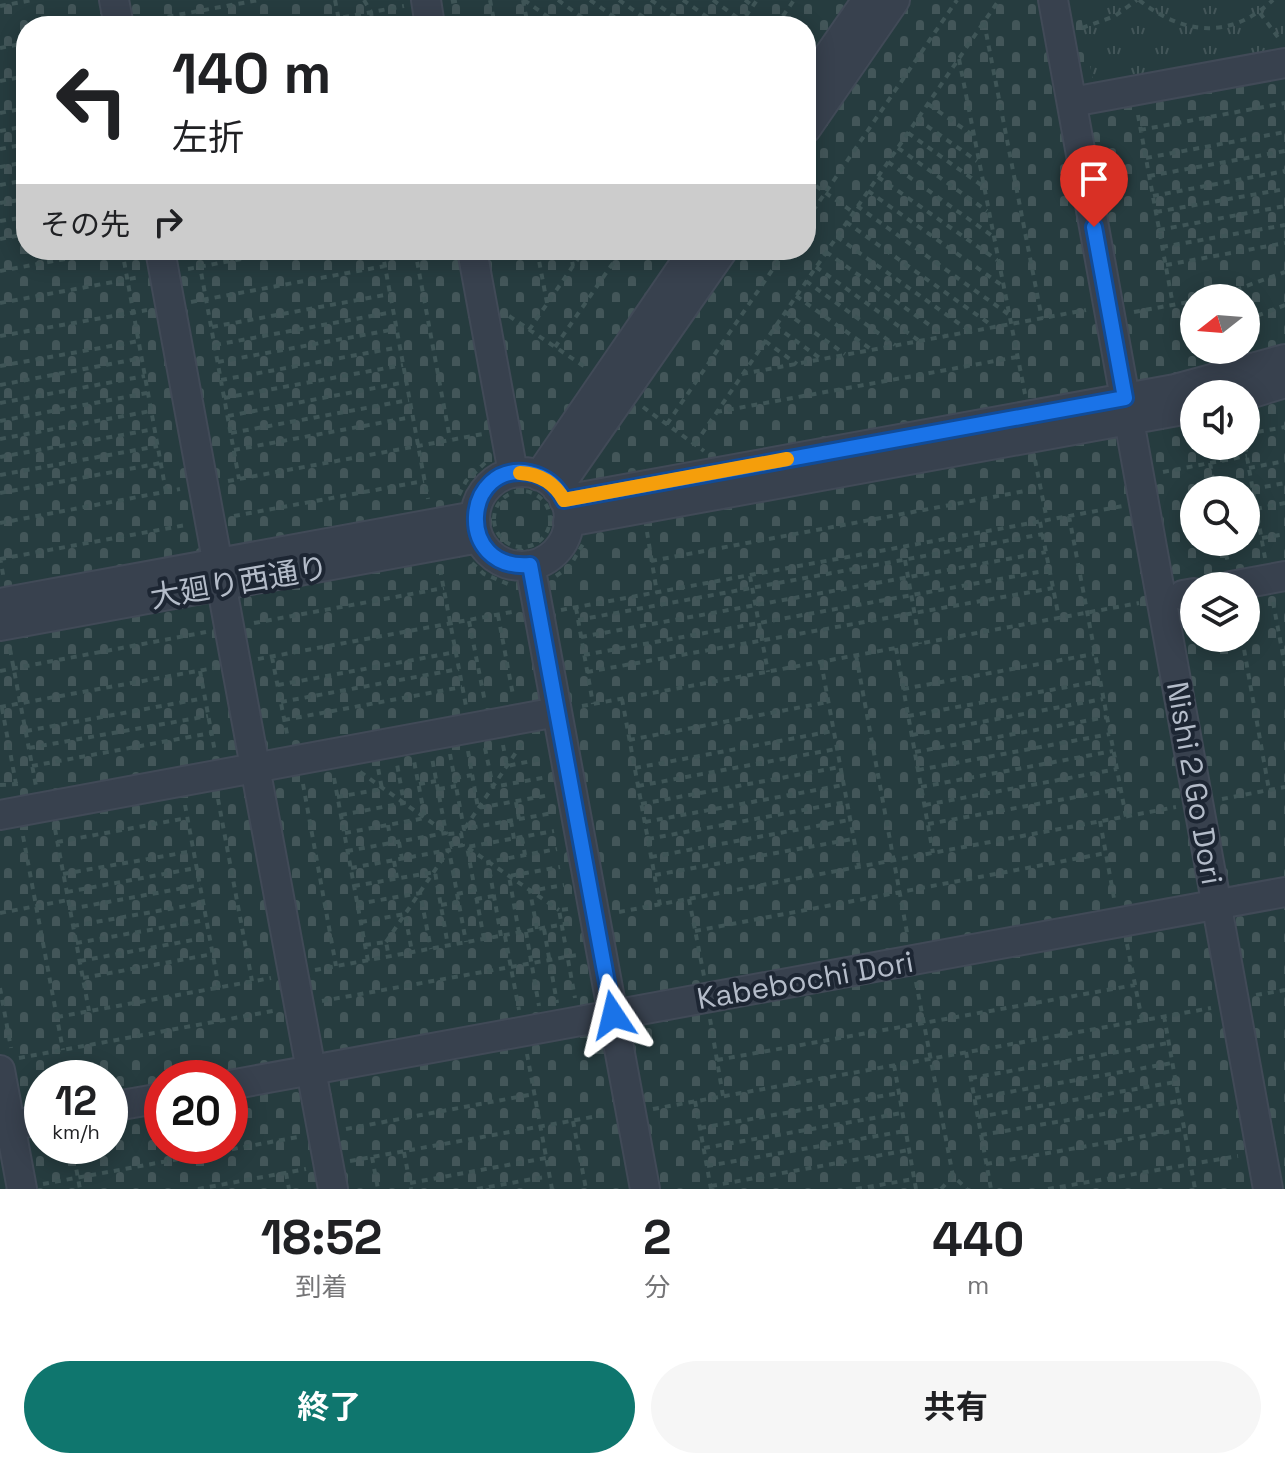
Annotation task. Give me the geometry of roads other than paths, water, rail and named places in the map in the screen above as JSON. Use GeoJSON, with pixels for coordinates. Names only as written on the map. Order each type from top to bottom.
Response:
{"type":"FeatureCollection","features":[{"type":"Feature","properties":{"kind":"lane"},"geometry":{"type":"LineString","coordinates":[[816,76],[866,16],[895,0]]}},
{"type":"Feature","properties":{"kind":"lane","name":"Nishi 2 Go Dori"},"geometry":{"type":"LineString","coordinates":[[1053,0],[1268,1189]]}},
{"type":"Feature","properties":{"kind":"lane"},"geometry":{"type":"LineString","coordinates":[[816,110],[866,16]]}},
{"type":"Feature","properties":{"kind":"lane"},"geometry":{"type":"LineString","coordinates":[[1072,102],[1285,63]]}},
{"type":"Feature","properties":{"kind":"lane"},"geometry":{"type":"LineString","coordinates":[[162,260],[215,549]]}},
{"type":"Feature","properties":{"kind":"lane"},"geometry":{"type":"LineString","coordinates":[[474,260],[505,429],[546,494],[564,538],[532,576]]}},
{"type":"Feature","properties":{"kind":"lane"},"geometry":{"type":"LineString","coordinates":[[546,494],[663,316],[689,260]]}},
{"type":"Feature","properties":{"kind":"lane"},"geometry":{"type":"LineString","coordinates":[[663,316],[714,260]]}},
{"type":"Feature","properties":{"kind":"lane"},"geometry":{"type":"LineString","coordinates":[[1251,380],[1285,359]]}},
{"type":"Feature","properties":{"kind":"lane"},"geometry":{"type":"LineString","coordinates":[[1260,386],[1285,383]]}},
{"type":"Feature","properties":{"kind":"lane"},"geometry":{"type":"LineString","coordinates":[[645,1189],[613,1015],[565,710],[532,576],[495,558],[475,528],[479,501],[489,486],[546,494],[748,478],[1180,399]]}},
{"type":"Feature","properties":{"kind":"lane"},"geometry":{"type":"LineString","coordinates":[[1127,409],[1180,408]]}},
{"type":"Feature","properties":{"kind":"lane","name":"大廻り西通り"},"geometry":{"type":"LineString","coordinates":[[0,603],[161,585],[436,546],[475,528]]}},
{"type":"Feature","properties":{"kind":"lane","name":"大廻り西通り"},"geometry":{"type":"LineString","coordinates":[[0,626],[161,585],[475,528]]}},
{"type":"Feature","properties":{"kind":"lane"},"geometry":{"type":"LineString","coordinates":[[1260,581],[1285,576]]}},
{"type":"Feature","properties":{"kind":"lane"},"geometry":{"type":"LineString","coordinates":[[224,599],[331,1177]]}},
{"type":"Feature","properties":{"kind":"lane"},"geometry":{"type":"LineString","coordinates":[[25,805],[180,782],[448,732],[522,728],[565,710]]}},
{"type":"Feature","properties":{"kind":"lane","name":"Kabebochi Dori"},"geometry":{"type":"LineString","coordinates":[[248,1076],[311,1071],[1285,892]]}},
{"type":"Feature","properties":{"kind":"lane"},"geometry":{"type":"LineString","coordinates":[[6,1064],[5,1126],[29,1187]]}}]}
